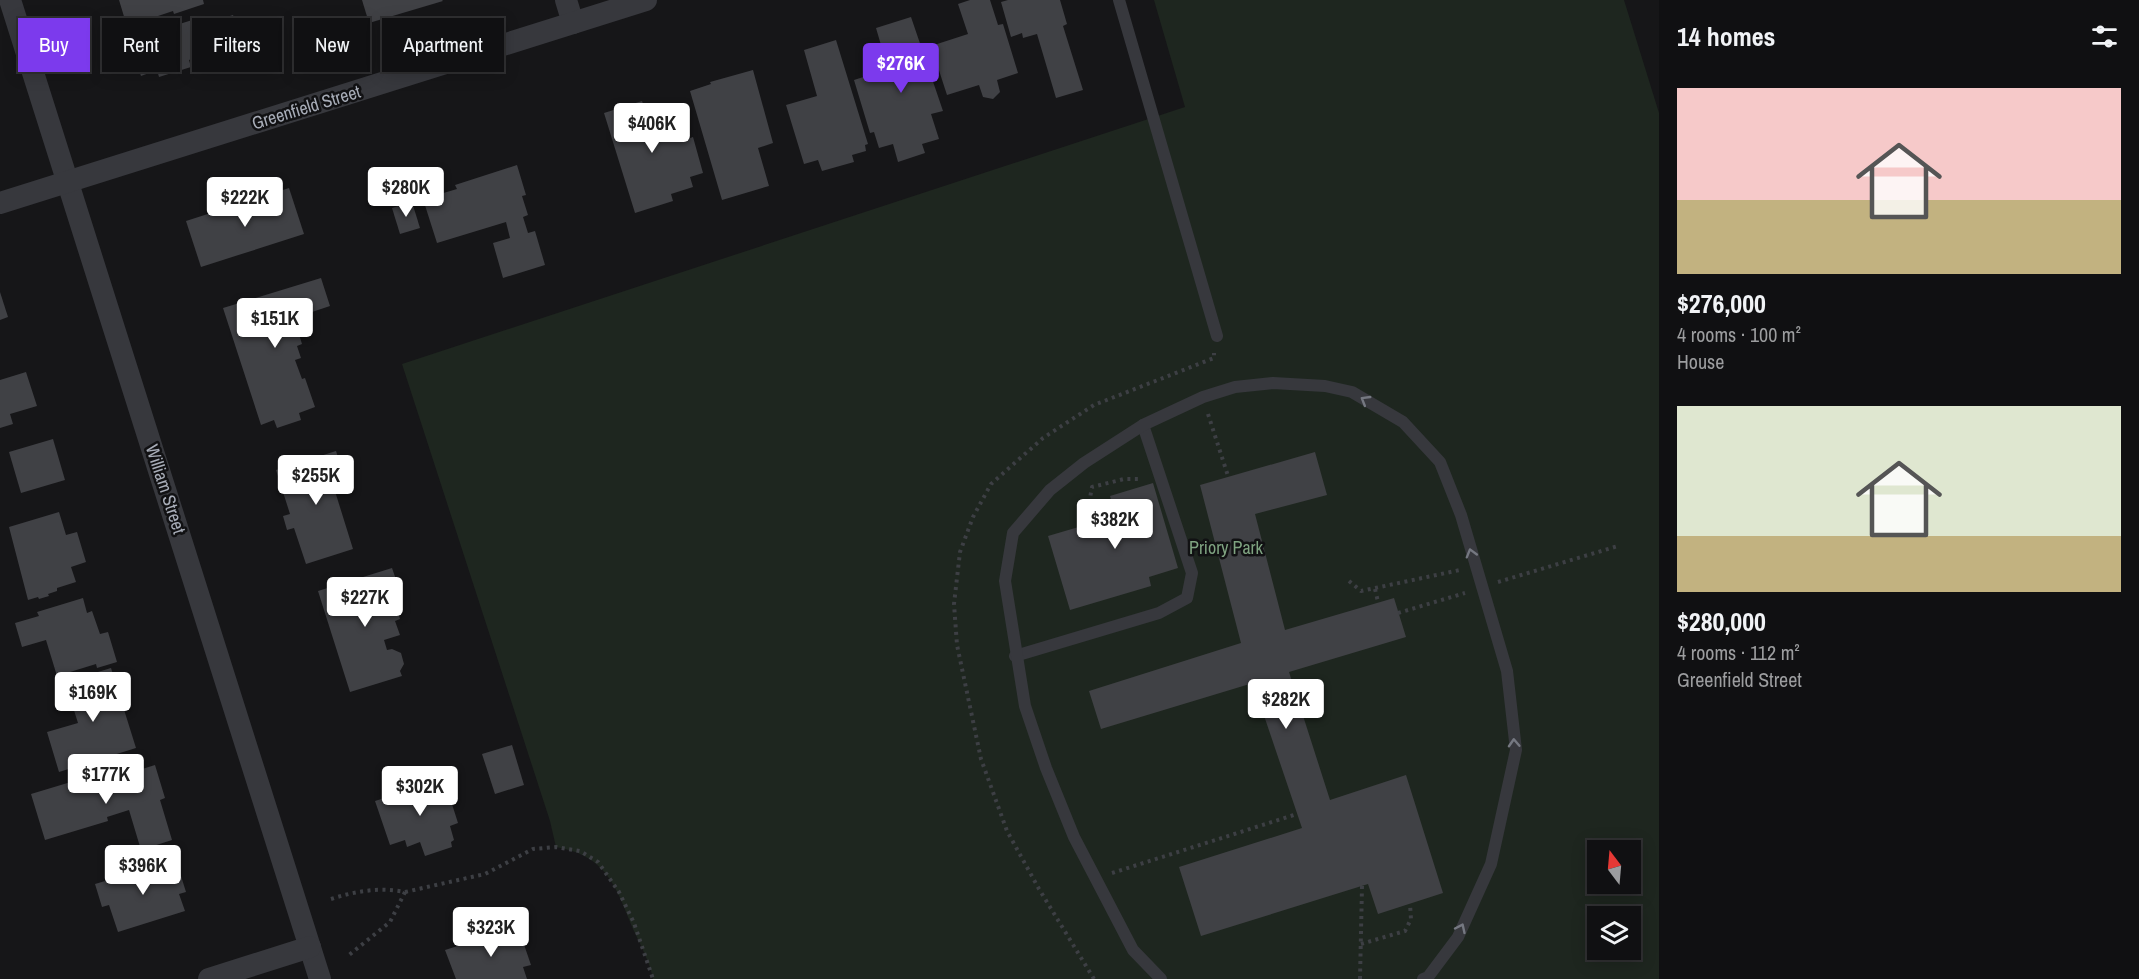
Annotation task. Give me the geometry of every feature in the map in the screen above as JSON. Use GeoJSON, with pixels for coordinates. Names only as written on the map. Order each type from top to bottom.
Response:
{"type":"FeatureCollection","features":[{"type":"Feature","properties":{"kind":"street","name":"William Street"},"geometry":{"type":"LineString","coordinates":[[10,0],[320,979]]}},
{"type":"Feature","properties":{"kind":"street"},"geometry":{"type":"LineString","coordinates":[[566,0],[573,23]]}},
{"type":"Feature","properties":{"kind":"street","name":"Greenfield Street"},"geometry":{"type":"LineString","coordinates":[[0,203],[646,0]]}},
{"type":"Feature","properties":{"kind":"street"},"geometry":{"type":"LineString","coordinates":[[209,979],[310,947]]}},
{"type":"Feature","properties":{"kind":"lane"},"geometry":{"type":"LineString","coordinates":[[1119,0],[1217,336]]}},
{"type":"Feature","properties":{"kind":"lane"},"geometry":{"type":"LineString","coordinates":[[1161,979],[1133,950],[1074,837],[1046,768],[1025,706],[1015,656],[1005,581],[1013,533],[1050,490],[1084,463],[1143,425],[1203,397],[1235,387],[1273,382],[1325,386],[1352,392],[1403,422],[1440,462],[1461,515],[1507,671],[1516,750],[1491,864],[1458,936],[1427,978]]}},
{"type":"Feature","properties":{"kind":"lane"},"geometry":{"type":"LineString","coordinates":[[1015,656],[1159,613],[1187,598],[1192,573],[1143,425]]}},
{"type":"Feature","properties":{"kind":"path"},"geometry":{"type":"LineString","coordinates":[[1094,979],[1039,889],[1008,831],[981,759],[957,645],[954,604],[960,552],[973,517],[991,484],[1043,438],[1094,405],[1214,358],[1217,336]]}},
{"type":"Feature","properties":{"kind":"path"},"geometry":{"type":"LineString","coordinates":[[1203,397],[1228,476]]}},
{"type":"Feature","properties":{"kind":"path"},"geometry":{"type":"LineString","coordinates":[[1085,525],[1092,487],[1124,479],[1160,476]]}},
{"type":"Feature","properties":{"kind":"path"},"geometry":{"type":"LineString","coordinates":[[1398,613],[1618,546]]}},
{"type":"Feature","properties":{"kind":"path"},"geometry":{"type":"LineString","coordinates":[[1349,581],[1361,591],[1475,566]]}},
{"type":"Feature","properties":{"kind":"path"},"geometry":{"type":"LineString","coordinates":[[1375,589],[1378,602]]}},
{"type":"Feature","properties":{"kind":"path"},"geometry":{"type":"LineString","coordinates":[[1095,878],[1297,814]]}},
{"type":"Feature","properties":{"kind":"path"},"geometry":{"type":"LineString","coordinates":[[331,899],[353,892],[387,888],[405,892],[485,874],[533,849],[556,847],[580,851],[598,862],[619,892],[634,923],[653,979]]}},
{"type":"Feature","properties":{"kind":"path"},"geometry":{"type":"LineString","coordinates":[[1360,979],[1362,886]]}},
{"type":"Feature","properties":{"kind":"path"},"geometry":{"type":"LineString","coordinates":[[348,955],[390,922],[405,892]]}},
{"type":"Feature","properties":{"kind":"path"},"geometry":{"type":"LineString","coordinates":[[1361,944],[1405,931],[1411,919],[1410,904]]}},
{"type":"Feature","properties":{"kind":"green space","name":"Priory Park"},"geometry":{"type":"Polygon","coordinates":[[[1154,0],[1624,0],[1659,113],[1659,979],[653,979],[648,961],[622,901],[608,876],[588,858],[574,851],[556,847],[550,821],[402,364],[1185,107],[1154,0]]]}},
{"type":"Feature","properties":{"kind":"building"},"geometry":{"type":"Polygon","coordinates":[[[119,0],[203,0],[204,4],[174,14],[173,11],[158,16],[159,18],[124,18],[119,0]]]}},
{"type":"Feature","properties":{"kind":"building"},"geometry":{"type":"Polygon","coordinates":[[[362,0],[443,1],[370,23],[370,18],[367,18],[362,0]]]}},
{"type":"Feature","properties":{"kind":"building"},"geometry":{"type":"Polygon","coordinates":[[[970,0],[990,0],[998,25],[1003,24],[1018,73],[997,80],[1000,92],[993,99],[983,97],[979,85],[947,95],[931,46],[968,34],[958,4],[970,0]]]}},
{"type":"Feature","properties":{"kind":"building"},"geometry":{"type":"Polygon","coordinates":[[[1060,0],[1067,24],[1063,26],[1083,90],[1056,98],[1037,34],[1023,38],[1022,33],[1011,37],[1001,2],[1060,0]]]}},
{"type":"Feature","properties":{"kind":"building"},"geometry":{"type":"Polygon","coordinates":[[[911,17],[943,111],[931,114],[939,139],[922,144],[925,153],[898,162],[893,144],[879,148],[874,132],[870,133],[854,80],[888,69],[876,28],[911,17]]]}},
{"type":"Feature","properties":{"kind":"building"},"geometry":{"type":"Polygon","coordinates":[[[192,20],[192,59],[189,60],[191,67],[180,70],[180,24],[192,20]]]}},
{"type":"Feature","properties":{"kind":"building"},"geometry":{"type":"Polygon","coordinates":[[[836,40],[868,144],[865,145],[866,151],[852,155],[854,162],[822,171],[818,160],[804,164],[786,105],[817,96],[804,50],[836,40]]]}},
{"type":"Feature","properties":{"kind":"building"},"geometry":{"type":"Polygon","coordinates":[[[753,70],[773,143],[758,148],[769,186],[722,200],[690,91],[711,84],[710,82],[753,70]]]}},
{"type":"Feature","properties":{"kind":"building"},"geometry":{"type":"Polygon","coordinates":[[[140,72],[152,72],[141,76],[140,72]]]}},
{"type":"Feature","properties":{"kind":"building"},"geometry":{"type":"Polygon","coordinates":[[[158,72],[175,72],[159,77],[158,72]]]}},
{"type":"Feature","properties":{"kind":"building"},"geometry":{"type":"Polygon","coordinates":[[[642,101],[646,112],[665,106],[668,118],[677,115],[685,140],[693,137],[703,173],[690,177],[693,187],[671,194],[673,201],[635,213],[604,113],[642,101]]]}},
{"type":"Feature","properties":{"kind":"building"},"geometry":{"type":"Polygon","coordinates":[[[517,165],[526,195],[522,196],[528,215],[523,217],[528,233],[535,231],[545,265],[503,278],[493,243],[510,238],[506,222],[437,243],[423,199],[457,189],[455,185],[517,165]]]}},
{"type":"Feature","properties":{"kind":"building"},"geometry":{"type":"Polygon","coordinates":[[[289,188],[304,234],[201,267],[186,221],[289,188]]]}},
{"type":"Feature","properties":{"kind":"building"},"geometry":{"type":"Polygon","coordinates":[[[412,202],[420,228],[400,234],[392,208],[412,202]]]}},
{"type":"Feature","properties":{"kind":"building"},"geometry":{"type":"Polygon","coordinates":[[[321,278],[330,306],[294,318],[302,344],[297,346],[301,358],[295,360],[302,379],[305,378],[315,407],[299,413],[301,420],[277,428],[274,420],[261,425],[223,308],[321,278]]]}},
{"type":"Feature","properties":{"kind":"building"},"geometry":{"type":"Polygon","coordinates":[[[0,292],[8,317],[0,320],[0,292]]]}},
{"type":"Feature","properties":{"kind":"building"},"geometry":{"type":"Polygon","coordinates":[[[26,372],[37,406],[10,414],[13,424],[0,428],[0,380],[26,372]]]}},
{"type":"Feature","properties":{"kind":"building"},"geometry":{"type":"Polygon","coordinates":[[[53,439],[65,480],[21,493],[9,452],[53,439]]]}},
{"type":"Feature","properties":{"kind":"building"},"geometry":{"type":"Polygon","coordinates":[[[336,451],[347,485],[334,488],[353,549],[306,564],[294,528],[287,530],[283,516],[290,514],[276,470],[336,451]]]}},
{"type":"Feature","properties":{"kind":"building"},"geometry":{"type":"Polygon","coordinates":[[[1315,452],[1327,495],[1255,514],[1285,630],[1394,598],[1406,637],[1289,672],[1330,800],[1406,775],[1443,893],[1378,914],[1368,884],[1201,936],[1179,867],[1302,828],[1253,683],[1101,729],[1089,691],[1241,643],[1200,485],[1315,452]]]}},
{"type":"Feature","properties":{"kind":"building"},"geometry":{"type":"Polygon","coordinates":[[[1153,483],[1178,568],[1149,577],[1151,586],[1070,610],[1048,536],[1116,516],[1110,496],[1153,483]]]}},
{"type":"Feature","properties":{"kind":"building"},"geometry":{"type":"Polygon","coordinates":[[[59,512],[66,535],[77,532],[86,562],[71,567],[76,582],[57,588],[57,591],[48,594],[49,596],[28,600],[9,527],[59,512]]]}},
{"type":"Feature","properties":{"kind":"building"},"geometry":{"type":"Polygon","coordinates":[[[392,568],[402,597],[394,599],[400,619],[395,621],[400,635],[384,640],[387,650],[392,649],[401,653],[404,664],[400,671],[402,676],[350,692],[318,591],[392,568]]]}},
{"type":"Feature","properties":{"kind":"building"},"geometry":{"type":"Polygon","coordinates":[[[83,598],[87,613],[92,611],[100,634],[108,632],[117,662],[97,668],[96,664],[57,676],[46,640],[22,647],[15,623],[39,616],[37,612],[83,598]]]}},
{"type":"Feature","properties":{"kind":"building"},"geometry":{"type":"Polygon","coordinates":[[[111,668],[136,748],[59,772],[47,732],[78,723],[65,682],[111,668]]]}},
{"type":"Feature","properties":{"kind":"building"},"geometry":{"type":"Polygon","coordinates":[[[512,745],[524,785],[495,794],[482,754],[512,745]]]}},
{"type":"Feature","properties":{"kind":"building"},"geometry":{"type":"Polygon","coordinates":[[[155,765],[165,798],[160,800],[172,840],[141,850],[129,810],[107,817],[108,821],[45,840],[31,794],[94,775],[96,783],[111,779],[109,774],[137,766],[139,770],[155,765]]]}},
{"type":"Feature","properties":{"kind":"building"},"geometry":{"type":"Polygon","coordinates":[[[444,779],[458,823],[450,826],[454,840],[451,842],[452,847],[425,856],[420,842],[407,847],[405,840],[390,845],[375,801],[444,779]]]}},
{"type":"Feature","properties":{"kind":"building"},"geometry":{"type":"Polygon","coordinates":[[[176,860],[186,892],[179,894],[185,911],[118,932],[109,905],[102,907],[95,884],[176,860]]]}},
{"type":"Feature","properties":{"kind":"building"},"geometry":{"type":"Polygon","coordinates":[[[518,927],[531,965],[523,967],[527,979],[456,979],[445,950],[518,927]]]}}]}
